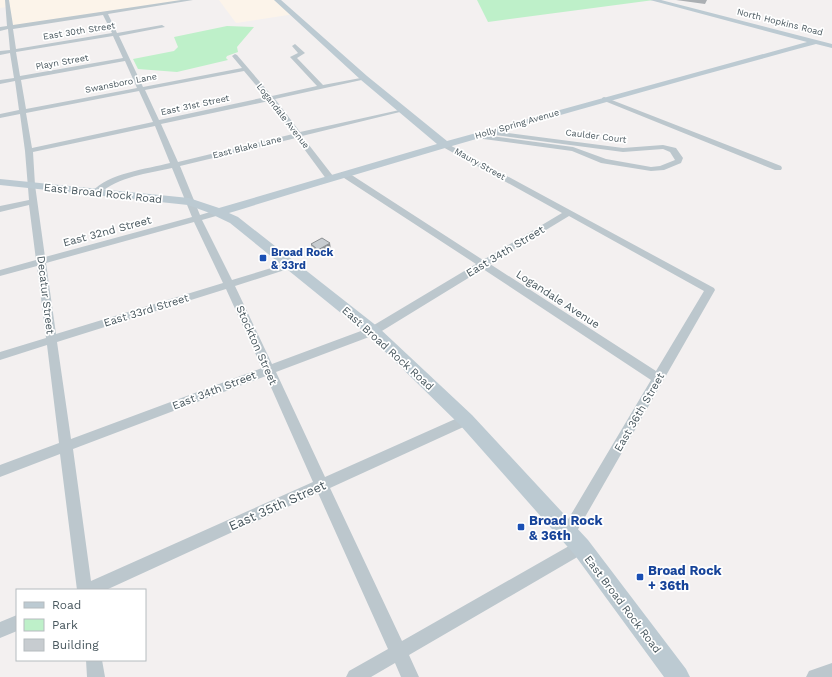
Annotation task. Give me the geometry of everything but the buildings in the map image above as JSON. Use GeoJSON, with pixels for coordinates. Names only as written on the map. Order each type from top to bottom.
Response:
{"type":"FeatureCollection","features":[{"type":"Feature","properties":{"kind":"street"},"geometry":{"type":"LineString","coordinates":[[5,28],[191,0]]}},
{"type":"Feature","properties":{"kind":"street","name":"Maury Street"},"geometry":{"type":"LineString","coordinates":[[278,0],[364,78],[444,144],[710,290]]}},
{"type":"Feature","properties":{"kind":"street","name":"North Hopkins Road"},"geometry":{"type":"LineString","coordinates":[[653,0],[832,46]]}},
{"type":"Feature","properties":{"kind":"street","name":"Decatur Street"},"geometry":{"type":"LineString","coordinates":[[5,5],[5,28],[13,51],[29,151],[31,185],[85,589]]}},
{"type":"Feature","properties":{"kind":"street","name":"Stockton Street"},"geometry":{"type":"LineString","coordinates":[[105,13],[157,123],[185,188],[189,202],[229,284],[410,677]]}},
{"type":"Feature","properties":{"kind":"street","name":"East 30th Street"},"geometry":{"type":"LineString","coordinates":[[0,53],[162,27]]}},
{"type":"Feature","properties":{"kind":"street","name":"Holly Spring Avenue"},"geometry":{"type":"LineString","coordinates":[[220,212],[444,144],[816,42]]}},
{"type":"Feature","properties":{"kind":"street"},"geometry":{"type":"LineString","coordinates":[[295,46],[302,53],[293,57],[321,87]]}},
{"type":"Feature","properties":{"kind":"street","name":"Logandale Avenue"},"geometry":{"type":"LineString","coordinates":[[235,56],[270,98],[330,178]]}},
{"type":"Feature","properties":{"kind":"street","name":"Playn Street"},"geometry":{"type":"LineString","coordinates":[[0,82],[127,59]]}},
{"type":"Feature","properties":{"kind":"street","name":"Swansboro Lane"},"geometry":{"type":"LineString","coordinates":[[0,116],[245,69]]}},
{"type":"Feature","properties":{"kind":"street","name":"East 31st Street"},"geometry":{"type":"LineString","coordinates":[[29,151],[364,78]]}},
{"type":"Feature","properties":{"kind":"street"},"geometry":{"type":"LineString","coordinates":[[604,99],[778,168]]}},
{"type":"Feature","properties":{"kind":"street","name":"East Blake Lane"},"geometry":{"type":"LineString","coordinates":[[96,192],[105,184],[116,179],[402,110]]}},
{"type":"Feature","properties":{"kind":"street","name":"Caulder Court"},"geometry":{"type":"LineString","coordinates":[[476,136],[568,148],[604,161],[651,168],[660,168],[678,161],[679,158],[672,150],[662,147],[623,150],[488,132]]}},
{"type":"Feature","properties":{"kind":"street","name":"Logandale Avenue"},"geometry":{"type":"LineString","coordinates":[[344,174],[659,379]]}},
{"type":"Feature","properties":{"kind":"street","name":"East Broad Rock Road"},"geometry":{"type":"LineString","coordinates":[[0,182],[189,202],[220,212],[234,220],[373,331],[466,420],[568,532],[678,677]]}},
{"type":"Feature","properties":{"kind":"street"},"geometry":{"type":"LineString","coordinates":[[0,209],[34,201]]}},
{"type":"Feature","properties":{"kind":"street","name":"East 32nd Street"},"geometry":{"type":"LineString","coordinates":[[0,273],[220,212]]}},
{"type":"Feature","properties":{"kind":"street","name":"East 34th Street"},"geometry":{"type":"LineString","coordinates":[[0,471],[373,331],[568,213]]}},
{"type":"Feature","properties":{"kind":"street","name":"East 33rd Street"},"geometry":{"type":"LineString","coordinates":[[0,356],[291,265]]}},
{"type":"Feature","properties":{"kind":"street","name":"East 36th Street"},"geometry":{"type":"LineString","coordinates":[[568,532],[710,290]]}},
{"type":"Feature","properties":{"kind":"street","name":"East 35th Street"},"geometry":{"type":"LineString","coordinates":[[91,589],[466,420]]}},
{"type":"Feature","properties":{"kind":"street"},"geometry":{"type":"LineString","coordinates":[[355,677],[581,548]]}},
{"type":"Feature","properties":{"kind":"street"},"geometry":{"type":"LineString","coordinates":[[0,630],[16,623]]}},
{"type":"Feature","properties":{"kind":"street"},"geometry":{"type":"LineString","coordinates":[[94,661],[96,677]]}},
{"type":"Feature","properties":{"kind":"street"},"geometry":{"type":"LineString","coordinates":[[815,677],[832,671]]}},
{"type":"Feature","properties":{"kind":"shaded area"},"geometry":{"type":"Polygon","coordinates":[[[0,0],[189,0],[11,27],[8,7],[0,8],[0,0]]]}},
{"type":"Feature","properties":{"kind":"shaded area"},"geometry":{"type":"Polygon","coordinates":[[[219,0],[278,0],[295,14],[236,23],[219,0]]]}},
{"type":"Feature","properties":{"kind":"green space"},"geometry":{"type":"Polygon","coordinates":[[[477,0],[654,0],[488,22],[477,0]]]}},
{"type":"Feature","properties":{"kind":"green space"},"geometry":{"type":"Polygon","coordinates":[[[227,26],[254,27],[237,47],[238,52],[227,56],[226,58],[228,60],[177,72],[138,69],[133,59],[174,51],[178,47],[174,37],[227,26]]]}},
{"type":"Feature","properties":{"kind":"place","name":"Broad Rock & 33rd"},"geometry":{"type":"Point","coordinates":[263,258]}},
{"type":"Feature","properties":{"kind":"place","name":"Broad Rock & 36th"},"geometry":{"type":"Point","coordinates":[521,527]}},
{"type":"Feature","properties":{"kind":"place","name":"Broad Rock + 36th"},"geometry":{"type":"Point","coordinates":[640,577]}}]}
